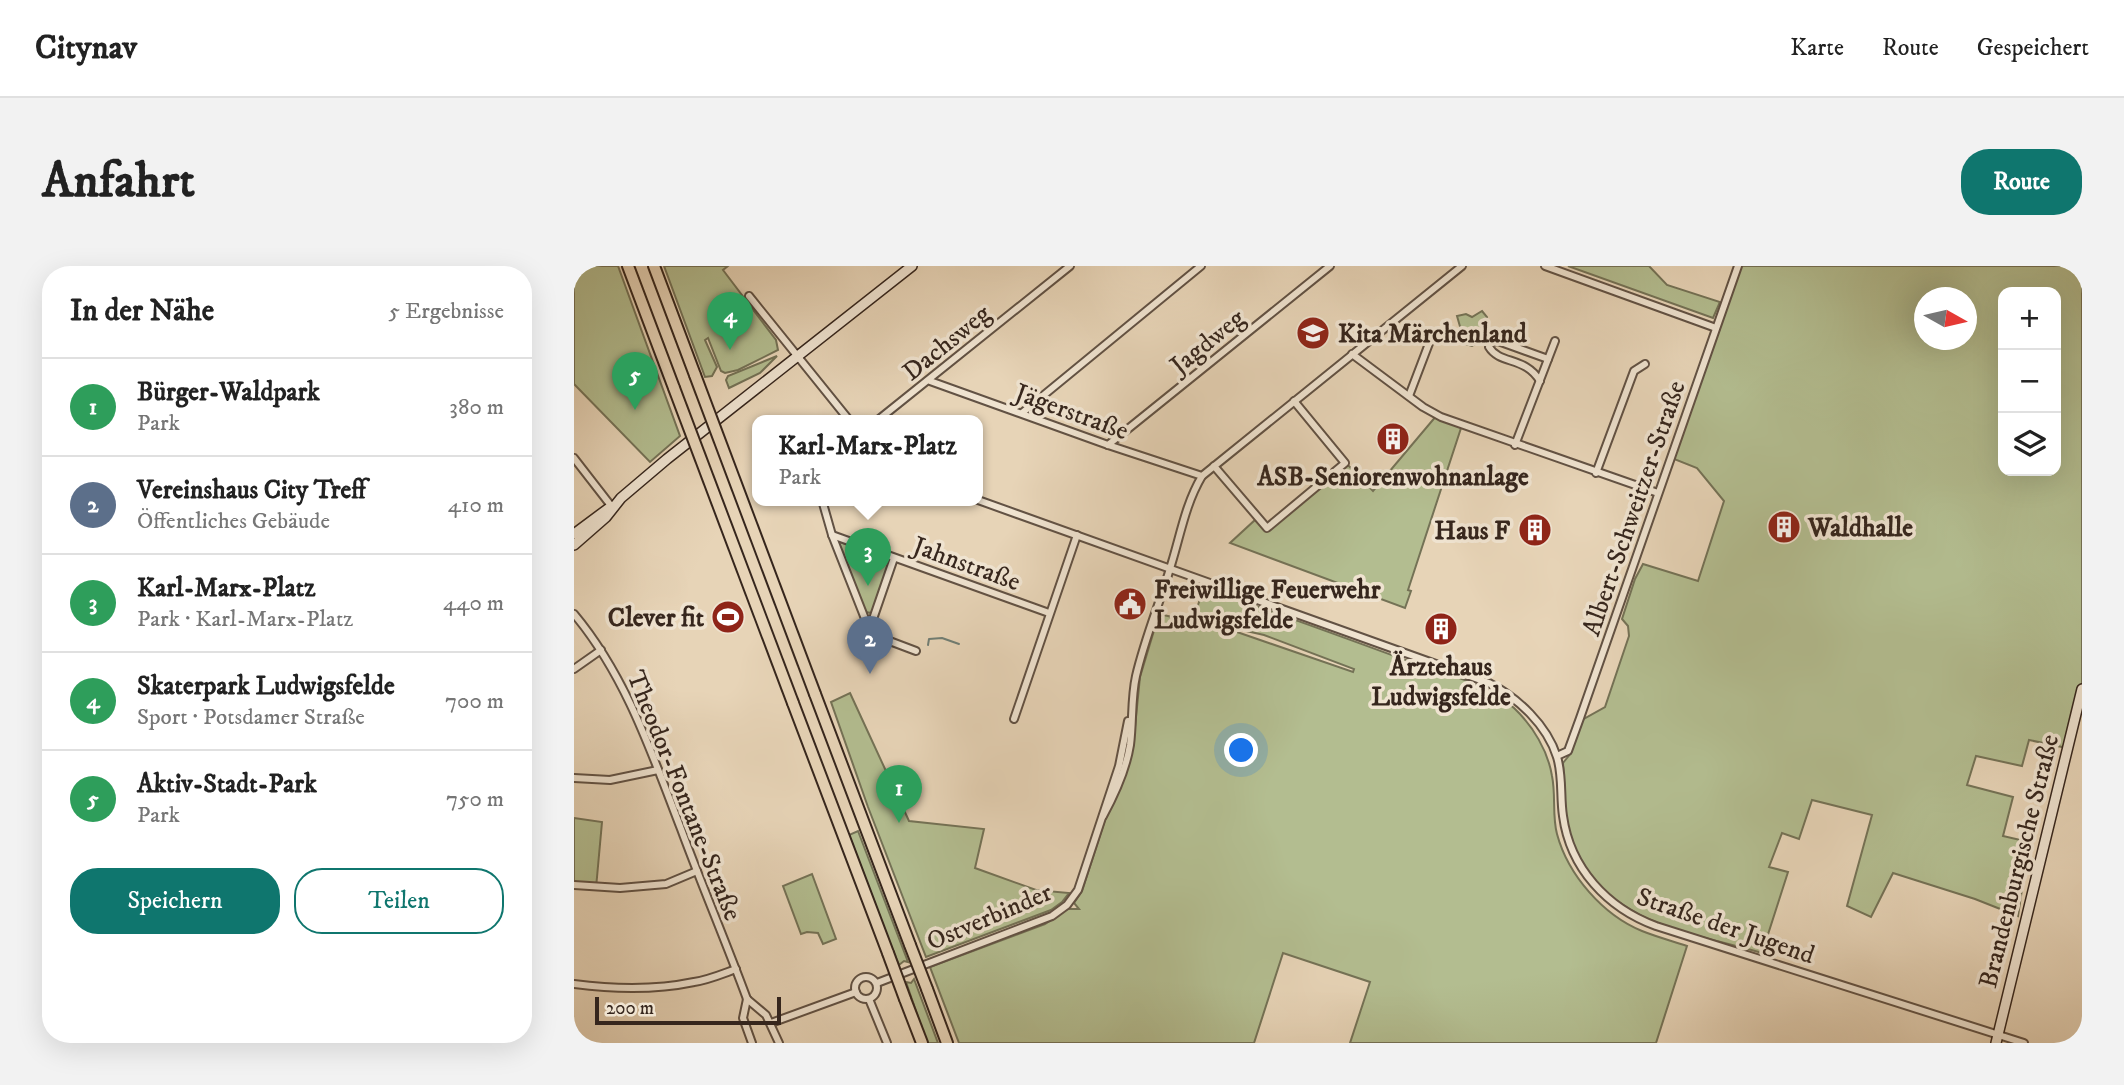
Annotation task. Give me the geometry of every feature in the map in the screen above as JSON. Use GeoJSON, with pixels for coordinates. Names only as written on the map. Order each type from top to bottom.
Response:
{"type":"FeatureCollection","features":[{"type":"Feature","properties":{"kind":"highway"},"geometry":{"type":"LineString","coordinates":[[628,266],[922,1043]]}},
{"type":"Feature","properties":{"kind":"highway"},"geometry":{"type":"LineString","coordinates":[[654,266],[947,1043]]}},
{"type":"Feature","properties":{"kind":"main road"},"geometry":{"type":"LineString","coordinates":[[574,534],[612,507],[667,459],[912,266]]}},
{"type":"Feature","properties":{"kind":"main road"},"geometry":{"type":"LineString","coordinates":[[574,545],[606,517],[612,507]]}},
{"type":"Feature","properties":{"kind":"main road","name":"Brandenburgische Straße"},"geometry":{"type":"LineString","coordinates":[[1997,1039],[2082,690]]}},
{"type":"Feature","properties":{"kind":"street","name":"Dachsweg"},"geometry":{"type":"LineString","coordinates":[[885,415],[1070,266]]}},
{"type":"Feature","properties":{"kind":"street"},"geometry":{"type":"LineString","coordinates":[[1022,413],[1200,266]]}},
{"type":"Feature","properties":{"kind":"street","name":"Jagdweg"},"geometry":{"type":"LineString","coordinates":[[1108,445],[1330,266]]}},
{"type":"Feature","properties":{"kind":"street"},"geometry":{"type":"LineString","coordinates":[[1202,476],[1462,266]]}},
{"type":"Feature","properties":{"kind":"street"},"geometry":{"type":"LineString","coordinates":[[1545,266],[1716,328]]}},
{"type":"Feature","properties":{"kind":"street","name":"Albert-Schweitzer-Straße"},"geometry":{"type":"LineString","coordinates":[[1557,756],[1567,751],[1738,266]]}},
{"type":"Feature","properties":{"kind":"street"},"geometry":{"type":"LineString","coordinates":[[748,296],[845,415]]}},
{"type":"Feature","properties":{"kind":"street"},"geometry":{"type":"LineString","coordinates":[[1409,396],[1433,333]]}},
{"type":"Feature","properties":{"kind":"street"},"geometry":{"type":"LineString","coordinates":[[1540,381],[1529,366],[1493,354],[1489,347],[1491,342],[1498,341],[1548,359]]}},
{"type":"Feature","properties":{"kind":"street"},"geometry":{"type":"LineString","coordinates":[[1516,445],[1555,341]]}},
{"type":"Feature","properties":{"kind":"street"},"geometry":{"type":"LineString","coordinates":[[1352,354],[1441,417],[1658,493]]}},
{"type":"Feature","properties":{"kind":"street"},"geometry":{"type":"LineString","coordinates":[[1596,473],[1634,371],[1645,364]]}},
{"type":"Feature","properties":{"kind":"street","name":"Jägerstraße"},"geometry":{"type":"LineString","coordinates":[[930,381],[1202,476]]}},
{"type":"Feature","properties":{"kind":"street"},"geometry":{"type":"LineString","coordinates":[[1214,466],[1267,528],[1345,463],[1294,401]]}},
{"type":"Feature","properties":{"kind":"street"},"geometry":{"type":"LineString","coordinates":[[574,458],[612,507]]}},
{"type":"Feature","properties":{"kind":"street","name":"Ostverbinder"},"geometry":{"type":"LineString","coordinates":[[877,983],[1052,916],[1067,905],[1078,890],[1119,766],[1136,678],[1186,510],[1202,476]]}},
{"type":"Feature","properties":{"kind":"street","name":"Straße der Jugend"},"geometry":{"type":"LineString","coordinates":[[983,502],[1489,683],[1506,692],[1532,716],[1557,756],[1562,814],[1571,848],[1593,883],[1621,909],[1656,926],[1997,1039],[2024,1043]]}},
{"type":"Feature","properties":{"kind":"street"},"geometry":{"type":"LineString","coordinates":[[824,506],[832,536],[874,637],[916,651]]}},
{"type":"Feature","properties":{"kind":"street"},"geometry":{"type":"LineString","coordinates":[[1014,719],[1077,535]]}},
{"type":"Feature","properties":{"kind":"street","name":"Jahnstraße"},"geometry":{"type":"LineString","coordinates":[[832,536],[1049,613]]}},
{"type":"Feature","properties":{"kind":"street"},"geometry":{"type":"LineString","coordinates":[[866,622],[873,619],[894,558]]}},
{"type":"Feature","properties":{"kind":"street","name":"Theodor-Fontane-Straße"},"geometry":{"type":"LineString","coordinates":[[574,614],[601,650],[624,691],[658,770],[747,999]]}},
{"type":"Feature","properties":{"kind":"street"},"geometry":{"type":"LineString","coordinates":[[574,669],[601,650]]}},
{"type":"Feature","properties":{"kind":"street"},"geometry":{"type":"LineString","coordinates":[[574,778],[610,780],[658,770]]}},
{"type":"Feature","properties":{"kind":"street"},"geometry":{"type":"LineString","coordinates":[[574,886],[620,888],[666,884],[697,871]]}},
{"type":"Feature","properties":{"kind":"street"},"geometry":{"type":"LineString","coordinates":[[574,984],[667,986],[696,982],[736,969]]}},
{"type":"Feature","properties":{"kind":"street"},"geometry":{"type":"LineString","coordinates":[[862,977],[870,977],[877,983],[876,993],[869,999],[862,998],[856,992],[856,983],[862,977]]}},
{"type":"Feature","properties":{"kind":"street"},"geometry":{"type":"LineString","coordinates":[[771,1023],[856,992]]}},
{"type":"Feature","properties":{"kind":"street"},"geometry":{"type":"LineString","coordinates":[[752,1043],[743,1018],[747,999],[761,1008],[779,1043]]}},
{"type":"Feature","properties":{"kind":"street"},"geometry":{"type":"LineString","coordinates":[[869,999],[887,1043]]}},
{"type":"Feature","properties":{"kind":"green space"},"geometry":{"type":"Polygon","coordinates":[[[574,266],[618,266],[680,436],[650,462],[574,384],[574,266]]]}},
{"type":"Feature","properties":{"kind":"green space"},"geometry":{"type":"Polygon","coordinates":[[[664,266],[728,266],[723,270],[776,340],[778,350],[738,370],[725,373],[721,371],[708,338],[705,340],[717,367],[712,376],[705,377],[664,266]]]}},
{"type":"Feature","properties":{"kind":"green space"},"geometry":{"type":"Polygon","coordinates":[[[1568,266],[1649,266],[1667,285],[1720,302],[1713,318],[1568,266]]]}},
{"type":"Feature","properties":{"kind":"green space"},"geometry":{"type":"Polygon","coordinates":[[[1739,266],[2082,266],[2082,689],[2067,748],[2029,740],[2022,766],[1976,756],[1967,785],[2013,797],[2003,836],[2029,842],[2018,916],[1893,873],[1871,917],[1847,906],[1872,815],[1812,800],[1799,839],[1782,833],[1769,867],[1788,872],[1762,953],[1680,931],[1654,921],[1629,909],[1607,893],[1588,873],[1570,838],[1563,763],[1571,753],[1582,720],[1605,707],[1629,636],[1628,626],[1622,619],[1635,579],[1643,564],[1698,581],[1724,501],[1697,468],[1674,459],[1739,266]]]}},
{"type":"Feature","properties":{"kind":"green space"},"geometry":{"type":"Polygon","coordinates":[[[1482,311],[1487,317],[1481,328],[1483,334],[1472,346],[1465,344],[1457,316],[1466,314],[1472,317],[1482,311]]]}},
{"type":"Feature","properties":{"kind":"green space"},"geometry":{"type":"Polygon","coordinates":[[[777,356],[760,373],[729,388],[726,380],[728,376],[777,356]]]}},
{"type":"Feature","properties":{"kind":"green space"},"geometry":{"type":"Polygon","coordinates":[[[1437,415],[1462,425],[1408,590],[1411,591],[1405,608],[1230,543],[1255,520],[1266,531],[1347,464],[1373,491],[1437,415]]]}},
{"type":"Feature","properties":{"kind":"green space"},"geometry":{"type":"Polygon","coordinates":[[[840,542],[890,562],[872,613],[865,612],[840,542]]]}},
{"type":"Feature","properties":{"kind":"green space"},"geometry":{"type":"Polygon","coordinates":[[[1204,588],[1464,680],[1491,692],[1514,708],[1533,731],[1547,757],[1553,783],[1557,834],[1578,878],[1601,904],[1628,924],[1687,946],[1656,1043],[1350,1043],[1370,982],[1283,953],[1254,1043],[959,1043],[930,967],[1045,924],[1067,909],[1079,909],[1074,903],[1082,891],[1106,817],[1128,768],[1133,747],[1140,677],[1159,614],[1237,632],[1353,672],[1354,669],[1264,635],[1193,619],[1204,588]]]}},
{"type":"Feature","properties":{"kind":"green space"},"geometry":{"type":"Polygon","coordinates":[[[850,693],[909,821],[984,829],[975,868],[1036,890],[1069,893],[1062,902],[1051,910],[926,957],[831,702],[850,693]]]}},
{"type":"Feature","properties":{"kind":"green space"},"geometry":{"type":"Polygon","coordinates":[[[574,818],[602,822],[596,888],[574,885],[574,818]]]}},
{"type":"Feature","properties":{"kind":"green space"},"geometry":{"type":"Polygon","coordinates":[[[858,831],[908,962],[904,961],[899,965],[893,951],[849,835],[858,831]]]}},
{"type":"Feature","properties":{"kind":"green space"},"geometry":{"type":"Polygon","coordinates":[[[812,874],[836,939],[823,944],[818,933],[801,934],[783,886],[812,874]]]}},
{"type":"Feature","properties":{"kind":"green space"},"geometry":{"type":"Polygon","coordinates":[[[914,979],[938,1043],[927,1043],[906,982],[911,983],[914,979]]]}},
{"type":"Feature","properties":{"kind":"waterway"},"geometry":{"type":"LineString","coordinates":[[928,645],[929,639],[942,638],[959,644]]}},
{"type":"Feature","properties":{"kind":"place","name":"Kita Märchenland"},"geometry":{"type":"Point","coordinates":[1313,333]}},
{"type":"Feature","properties":{"kind":"place","name":"Skaterpark Ludwigsfelde"},"geometry":{"type":"Point","coordinates":[730,350]}},
{"type":"Feature","properties":{"kind":"place","name":"Aktiv-Stadt-Park"},"geometry":{"type":"Point","coordinates":[635,410]}},
{"type":"Feature","properties":{"kind":"place","name":"ASB-Seniorenwohnanlage"},"geometry":{"type":"Point","coordinates":[1393,439]}},
{"type":"Feature","properties":{"kind":"place","name":"Waldhalle"},"geometry":{"type":"Point","coordinates":[1784,527]}},
{"type":"Feature","properties":{"kind":"place","name":"Haus F"},"geometry":{"type":"Point","coordinates":[1535,530]}},
{"type":"Feature","properties":{"kind":"place","name":"Karl-Marx-Platz"},"geometry":{"type":"Point","coordinates":[868,586]}},
{"type":"Feature","properties":{"kind":"place","name":"Freiwillige Feuerwehr Ludwigsfelde"},"geometry":{"type":"Point","coordinates":[1130,604]}},
{"type":"Feature","properties":{"kind":"place","name":"Clever fit"},"geometry":{"type":"Point","coordinates":[728,617]}},
{"type":"Feature","properties":{"kind":"place","name":"Ärztehaus Ludwigsfelde"},"geometry":{"type":"Point","coordinates":[1441,629]}},
{"type":"Feature","properties":{"kind":"place","name":"Vereinshaus City Treff"},"geometry":{"type":"Point","coordinates":[870,674]}},
{"type":"Feature","properties":{"kind":"place","name":"Bürger-Waldpark"},"geometry":{"type":"Point","coordinates":[899,823]}}]}
